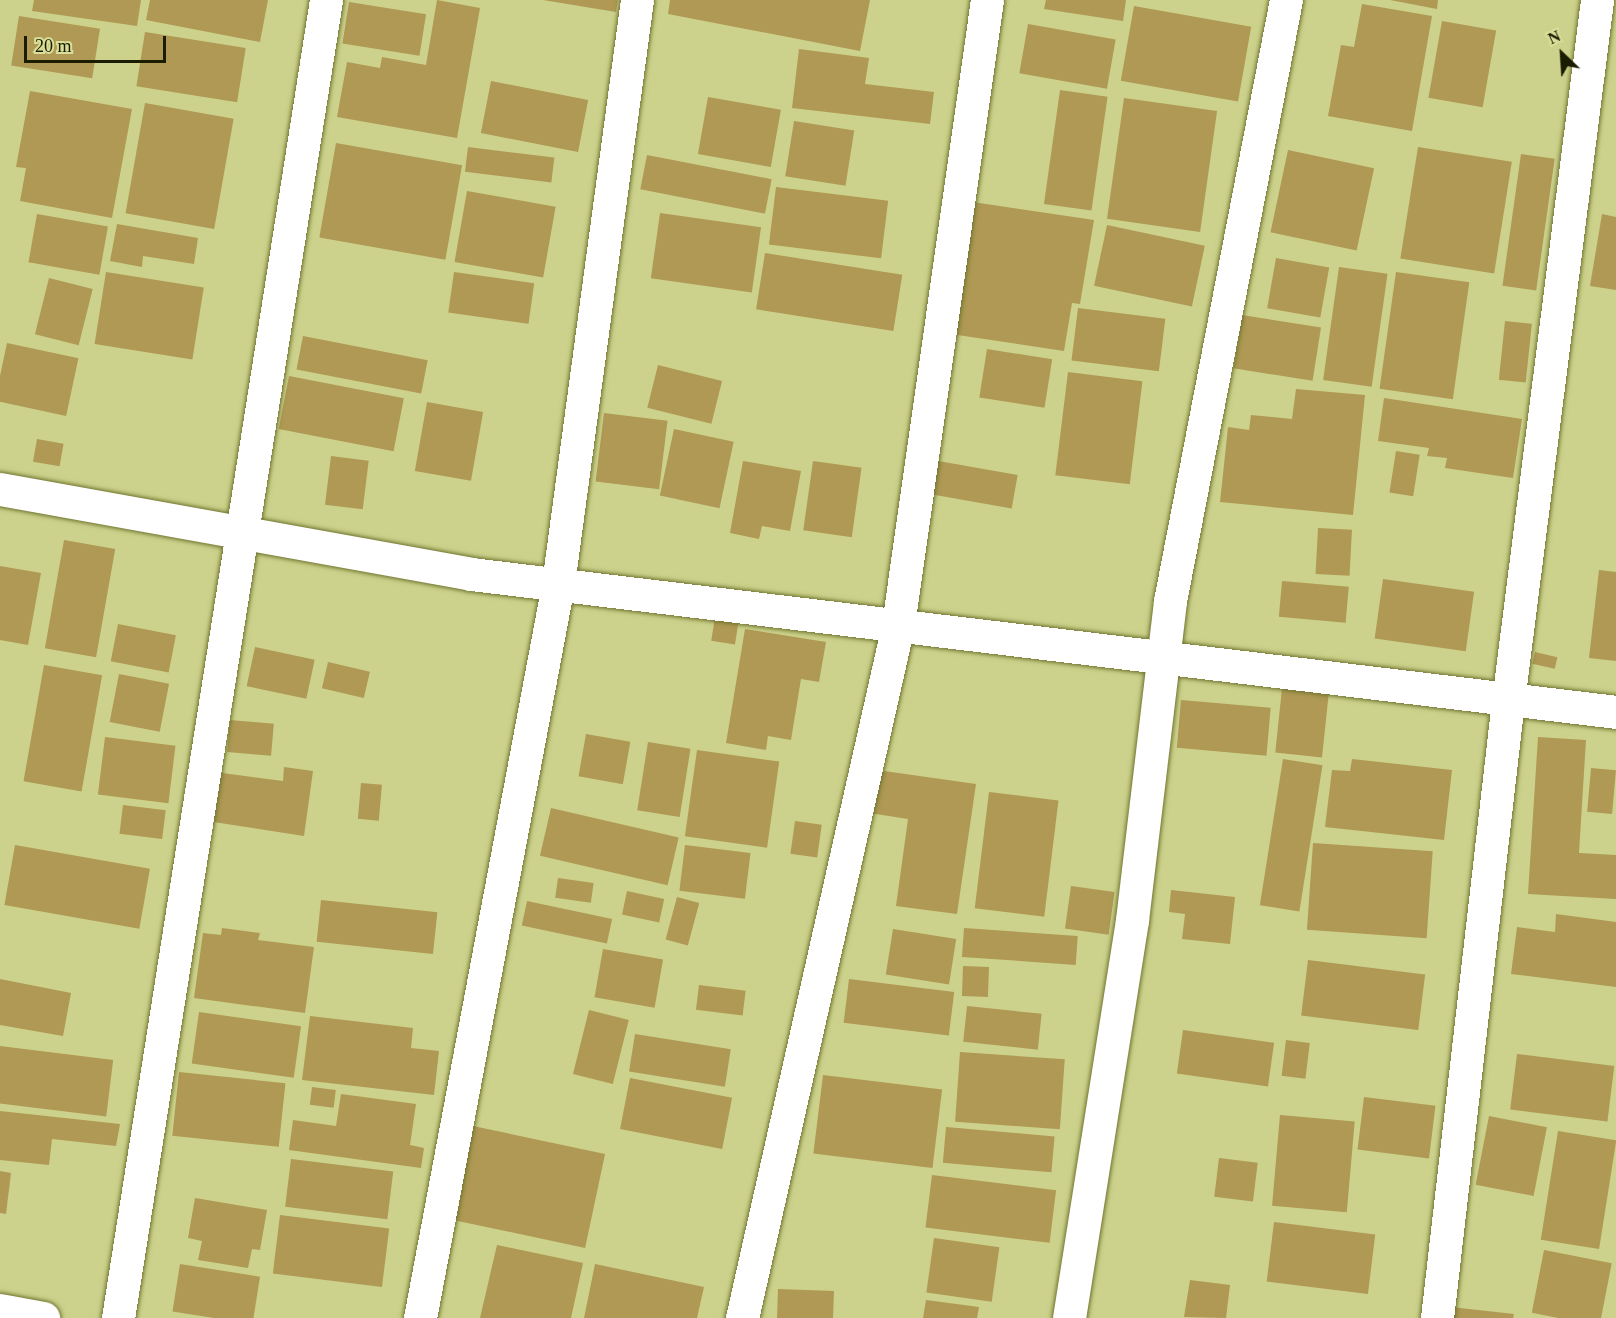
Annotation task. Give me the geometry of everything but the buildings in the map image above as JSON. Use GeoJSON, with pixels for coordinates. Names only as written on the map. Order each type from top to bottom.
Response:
{"type":"FeatureCollection","features":[{"type":"Feature","properties":{"kind":"street"},"geometry":{"type":"LineString","coordinates":[[118,1318],[246,533],[326,0]]}},
{"type":"Feature","properties":{"kind":"street"},"geometry":{"type":"LineString","coordinates":[[420,1318],[558,584],[638,0]]}},
{"type":"Feature","properties":{"kind":"street"},"geometry":{"type":"LineString","coordinates":[[742,1318],[898,625],[987,0]]}},
{"type":"Feature","properties":{"kind":"street"},"geometry":{"type":"LineString","coordinates":[[1069,1318],[1132,920],[1162,657],[1286,0]]}},
{"type":"Feature","properties":{"kind":"street"},"geometry":{"type":"LineString","coordinates":[[1437,1318],[1508,701],[1597,0]]}},
{"type":"Feature","properties":{"kind":"street"},"geometry":{"type":"LineString","coordinates":[[0,489],[246,533],[558,584],[1508,701],[1616,712]]}},
{"type":"Feature","properties":{"kind":"street"},"geometry":{"type":"LineString","coordinates":[[0,1310],[43,1318]]}}]}
